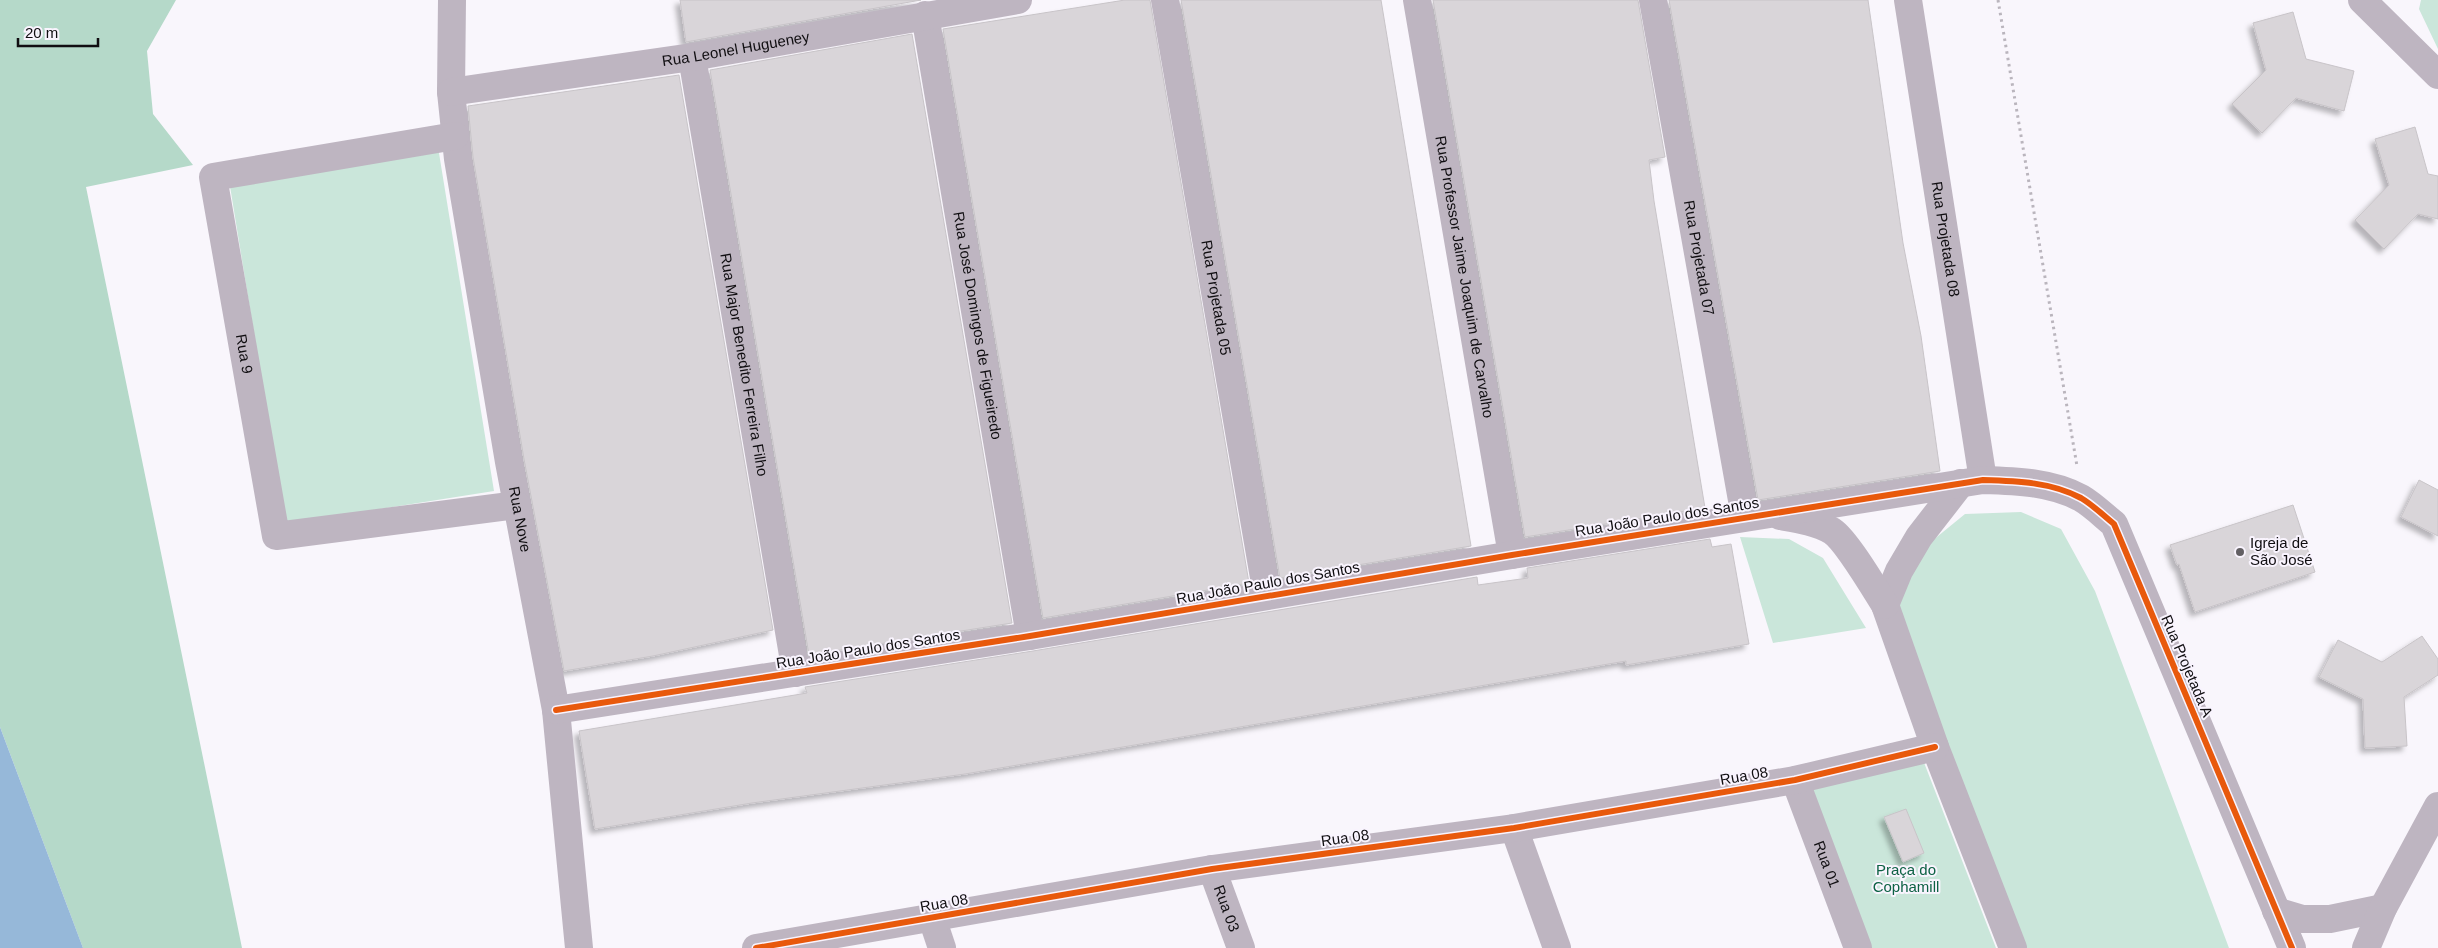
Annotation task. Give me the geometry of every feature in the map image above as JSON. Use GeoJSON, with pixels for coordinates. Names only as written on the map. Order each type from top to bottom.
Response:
{"type":"FeatureCollection","features":[{"type":"Feature","properties":{"kind":"street","name":"Rua Nove"},"geometry":{"type":"LineString","coordinates":[[452,0],[451,92],[456,136],[517,505],[556,710],[579,948]]}},
{"type":"Feature","properties":{"kind":"street","name":"Rua Leonel Hugueney"},"geometry":{"type":"LineString","coordinates":[[451,92],[692,57],[1018,0]]}},
{"type":"Feature","properties":{"kind":"street","name":"Rua Projetada 05"},"geometry":{"type":"LineString","coordinates":[[1166,0],[1267,595]]}},
{"type":"Feature","properties":{"kind":"street","name":"Rua Professor Jaime Joaquim de Carvalho"},"geometry":{"type":"LineString","coordinates":[[1417,0],[1512,555]]}},
{"type":"Feature","properties":{"kind":"street","name":"Rua Projetada 07"},"geometry":{"type":"LineString","coordinates":[[1653,0],[1757,515]]}},
{"type":"Feature","properties":{"kind":"street","name":"Rua Projetada 08"},"geometry":{"type":"LineString","coordinates":[[1908,0],[1972,482]]}},
{"type":"Feature","properties":{"kind":"street"},"geometry":{"type":"LineString","coordinates":[[2362,0],[2438,74]]}},
{"type":"Feature","properties":{"kind":"street","name":"Rua José Domingos de Figueiredo"},"geometry":{"type":"LineString","coordinates":[[925,15],[1030,636]]}},
{"type":"Feature","properties":{"kind":"street","name":"Rua Major Benedito Ferreira Filho"},"geometry":{"type":"LineString","coordinates":[[692,57],[796,673]]}},
{"type":"Feature","properties":{"kind":"street","name":"Rua 9"},"geometry":{"type":"LineString","coordinates":[[456,136],[213,177],[276,536],[517,505]]}},
{"type":"Feature","properties":{"kind":"street","name":"Rua Projetada A"},"geometry":{"type":"LineString","coordinates":[[1972,482],[2017,481],[2057,488],[2082,499],[2114,524],[2292,948]]}},
{"type":"Feature","properties":{"kind":"street","name":"Rua João Paulo dos Santos"},"geometry":{"type":"LineString","coordinates":[[556,710],[1030,636],[1267,595],[1972,482]]}},
{"type":"Feature","properties":{"kind":"street"},"geometry":{"type":"LineString","coordinates":[[1885,605],[1899,571],[1918,537],[1972,482]]}},
{"type":"Feature","properties":{"kind":"street"},"geometry":{"type":"LineString","coordinates":[[1757,515],[1804,520],[1833,532],[1862,570],[1885,605],[1935,747],[2013,948]]}},
{"type":"Feature","properties":{"kind":"street","name":"Rua 08"},"geometry":{"type":"LineString","coordinates":[[756,948],[1212,868],[1514,828],[1795,780],[1935,747]]}},
{"type":"Feature","properties":{"kind":"street","name":"Rua 01"},"geometry":{"type":"LineString","coordinates":[[1795,780],[1858,948]]}},
{"type":"Feature","properties":{"kind":"street"},"geometry":{"type":"LineString","coordinates":[[2366,948],[2383,908],[2438,806]]}},
{"type":"Feature","properties":{"kind":"street"},"geometry":{"type":"LineString","coordinates":[[1514,828],[1557,948]]}},
{"type":"Feature","properties":{"kind":"street","name":"Rua 03"},"geometry":{"type":"LineString","coordinates":[[1212,868],[1241,948]]}},
{"type":"Feature","properties":{"kind":"street"},"geometry":{"type":"LineString","coordinates":[[2276,911],[2302,919],[2330,919],[2383,908]]}},
{"type":"Feature","properties":{"kind":"street"},"geometry":{"type":"LineString","coordinates":[[932,918],[942,948]]}},
{"type":"Feature","properties":{"kind":"path"},"geometry":{"type":"LineString","coordinates":[[1998,0],[2082,499]]}},
{"type":"Feature","properties":{"kind":"green space"},"geometry":{"type":"Polygon","coordinates":[[[0,0],[176,0],[147,51],[153,114],[193,165],[86,187],[242,948],[83,948],[0,727],[0,0]]]}},
{"type":"Feature","properties":{"kind":"green space"},"geometry":{"type":"Polygon","coordinates":[[[2421,0],[2438,0],[2438,49],[2419,9],[2421,0]]]}},
{"type":"Feature","properties":{"kind":"green space"},"geometry":{"type":"Polygon","coordinates":[[[438,147],[494,491],[285,524],[229,180],[438,147]]]}},
{"type":"Feature","properties":{"kind":"green space"},"geometry":{"type":"Polygon","coordinates":[[[2021,512],[2061,529],[2095,591],[2229,948],[2018,948],[1895,603],[1916,554],[1965,514],[2021,512]]]}},
{"type":"Feature","properties":{"kind":"green space"},"geometry":{"type":"Polygon","coordinates":[[[1740,537],[1789,539],[1823,558],[1866,628],[1773,643],[1740,537]]]}},
{"type":"Feature","properties":{"kind":"green space","name":"Praça do Cophamill"},"geometry":{"type":"Polygon","coordinates":[[[1923,760],[1996,948],[1868,948],[1806,784],[1923,760]]]}},
{"type":"Feature","properties":{"kind":"water"},"geometry":{"type":"Polygon","coordinates":[[[0,727],[83,948],[0,948],[0,727]]]}},
{"type":"Feature","properties":{"kind":"building"},"geometry":{"type":"Polygon","coordinates":[[[680,0],[921,0],[686,42],[680,0]]]}},
{"type":"Feature","properties":{"kind":"building"},"geometry":{"type":"Polygon","coordinates":[[[1125,0],[1150,0],[1249,583],[1043,618],[943,29],[1125,0]]]}},
{"type":"Feature","properties":{"kind":"building"},"geometry":{"type":"Polygon","coordinates":[[[1181,0],[1381,0],[1471,546],[1280,578],[1181,0]]]}},
{"type":"Feature","properties":{"kind":"building"},"geometry":{"type":"Polygon","coordinates":[[[1433,0],[1638,0],[1665,157],[1649,160],[1654,201],[1705,508],[1525,537],[1433,0]]]}},
{"type":"Feature","properties":{"kind":"building"},"geometry":{"type":"Polygon","coordinates":[[[1669,0],[1868,0],[1903,243],[1921,336],[1940,471],[1758,500],[1669,0]]]}},
{"type":"Feature","properties":{"kind":"building"},"geometry":{"type":"Polygon","coordinates":[[[2293,12],[2306,59],[2354,71],[2344,111],[2296,98],[2262,133],[2232,104],[2266,70],[2253,23],[2293,12]]]}},
{"type":"Feature","properties":{"kind":"building"},"geometry":{"type":"Polygon","coordinates":[[[912,34],[1012,623],[809,655],[710,70],[912,34]]]}},
{"type":"Feature","properties":{"kind":"building"},"geometry":{"type":"Polygon","coordinates":[[[679,75],[773,630],[653,656],[564,671],[524,459],[473,157],[468,106],[679,75]]]}},
{"type":"Feature","properties":{"kind":"building"},"geometry":{"type":"Polygon","coordinates":[[[2415,127],[2428,174],[2438,176],[2438,219],[2418,214],[2384,249],[2355,220],[2389,185],[2375,139],[2415,127]]]}},
{"type":"Feature","properties":{"kind":"building"},"geometry":{"type":"Polygon","coordinates":[[[2419,480],[2438,490],[2438,536],[2401,517],[2419,480]]]}},
{"type":"Feature","properties":{"kind":"building","name":"Igreja de São José"},"geometry":{"type":"Polygon","coordinates":[[[2293,505],[2315,572],[2195,612],[2179,564],[2177,565],[2170,545],[2293,505]]]}},
{"type":"Feature","properties":{"kind":"building"},"geometry":{"type":"Polygon","coordinates":[[[1710,539],[1712,547],[1731,544],[1749,644],[1626,665],[1626,661],[965,774],[752,803],[595,829],[579,731],[807,693],[805,687],[1477,577],[1478,585],[1528,578],[1527,568],[1710,539]]]}},
{"type":"Feature","properties":{"kind":"building"},"geometry":{"type":"Polygon","coordinates":[[[2422,636],[2438,659],[2438,675],[2404,697],[2407,746],[2365,748],[2363,699],[2319,677],[2338,640],[2382,662],[2422,636]]]}},
{"type":"Feature","properties":{"kind":"building"},"geometry":{"type":"Polygon","coordinates":[[[1906,809],[1924,853],[1903,862],[1884,817],[1906,809]]]}},
{"type":"Feature","properties":{"kind":"cycle path"},"geometry":{"type":"LineString","coordinates":[[556,710],[1030,636],[1512,555],[1983,480],[2033,483],[2058,489],[2081,498],[2114,524],[2292,948]]}},
{"type":"Feature","properties":{"kind":"cycle path"},"geometry":{"type":"LineString","coordinates":[[756,948],[1212,869],[1514,828],[1795,780],[1935,747]]}},
{"type":"Feature","properties":{"kind":"place","name":"Igreja de São José"},"geometry":{"type":"Point","coordinates":[2240,552]}}]}
